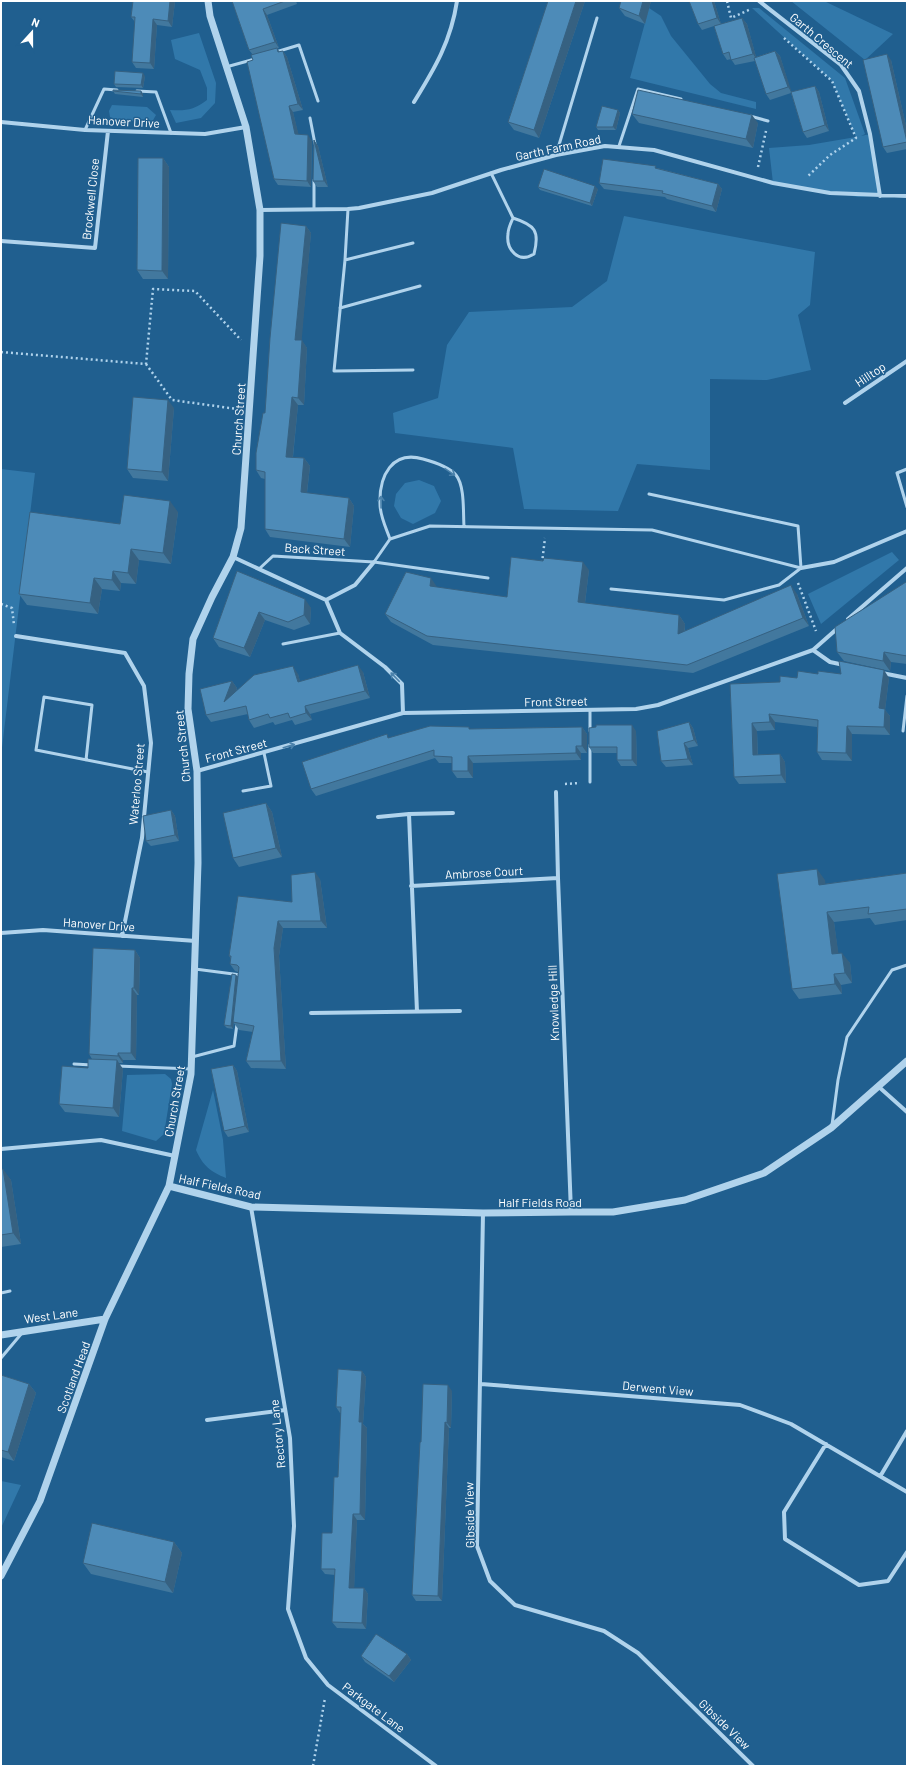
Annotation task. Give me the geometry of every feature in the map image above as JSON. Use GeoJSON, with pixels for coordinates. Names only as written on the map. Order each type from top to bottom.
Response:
{"type":"FeatureCollection","features":[{"type":"Feature","properties":{"kind":"street","name":"Church Street"},"geometry":{"type":"LineString","coordinates":[[169,1186],[192,1069],[198,863],[197,771],[188,709],[193,639],[212,597],[233,557],[241,528],[260,256],[260,210],[246,127],[210,16],[208,1]]}},
{"type":"Feature","properties":{"kind":"street"},"geometry":{"type":"LineString","coordinates":[[414,102],[442,54],[450,35],[457,1]]}},
{"type":"Feature","properties":{"kind":"street","name":"Garth Crescent"},"geometry":{"type":"LineString","coordinates":[[759,1],[841,65],[852,78],[859,91],[870,134],[880,196]]}},
{"type":"Feature","properties":{"kind":"street","name":"Hanover Drive"},"geometry":{"type":"LineString","coordinates":[[1,122],[85,130],[205,134],[246,127]]}},
{"type":"Feature","properties":{"kind":"street","name":"Brockwell Close"},"geometry":{"type":"LineString","coordinates":[[1,241],[95,248],[108,131]]}},
{"type":"Feature","properties":{"kind":"street","name":"Garth Farm Road"},"geometry":{"type":"LineString","coordinates":[[260,210],[348,210],[432,193],[491,173],[556,155],[605,146],[654,150],[755,178],[830,193],[907,196]]}},
{"type":"Feature","properties":{"kind":"street","name":"Hilltop"},"geometry":{"type":"LineString","coordinates":[[845,403],[907,361]]}},
{"type":"Feature","properties":{"kind":"street"},"geometry":{"type":"LineString","coordinates":[[801,568],[834,562],[907,531]]}},
{"type":"Feature","properties":{"kind":"street"},"geometry":{"type":"LineString","coordinates":[[233,557],[326,600],[340,633],[386,667],[402,684],[403,713]]}},
{"type":"Feature","properties":{"kind":"street"},"geometry":{"type":"LineString","coordinates":[[326,600],[355,586],[374,562]]}},
{"type":"Feature","properties":{"kind":"street","name":"Front Street"},"geometry":{"type":"LineString","coordinates":[[197,771],[403,713],[590,711],[636,709],[658,705],[812,650],[907,568]]}},
{"type":"Feature","properties":{"kind":"street","name":"Waterloo Street"},"geometry":{"type":"LineString","coordinates":[[16,636],[125,653],[144,686],[151,743],[142,838],[122,936]]}},
{"type":"Feature","properties":{"kind":"street"},"geometry":{"type":"LineString","coordinates":[[812,650],[830,662],[853,667]]}},
{"type":"Feature","properties":{"kind":"street"},"geometry":{"type":"LineString","coordinates":[[876,672],[907,678]]}},
{"type":"Feature","properties":{"kind":"street","name":"Knowledge Hill"},"geometry":{"type":"LineString","coordinates":[[556,792],[558,878],[572,1212]]}},
{"type":"Feature","properties":{"kind":"street"},"geometry":{"type":"LineString","coordinates":[[378,817],[409,814],[453,813]]}},
{"type":"Feature","properties":{"kind":"street"},"geometry":{"type":"LineString","coordinates":[[409,814],[417,1012]]}},
{"type":"Feature","properties":{"kind":"street","name":"Ambrose Court"},"geometry":{"type":"LineString","coordinates":[[411,886],[558,878]]}},
{"type":"Feature","properties":{"kind":"street","name":"Hanover Drive"},"geometry":{"type":"LineString","coordinates":[[1,933],[42,930],[196,941]]}},
{"type":"Feature","properties":{"kind":"street"},"geometry":{"type":"LineString","coordinates":[[311,1013],[460,1011]]}},
{"type":"Feature","properties":{"kind":"street","name":"Half Fields Road"},"geometry":{"type":"LineString","coordinates":[[169,1186],[251,1207],[483,1213],[613,1212],[685,1200],[764,1173],[831,1128],[907,1061]]}},
{"type":"Feature","properties":{"kind":"street"},"geometry":{"type":"LineString","coordinates":[[879,1087],[907,1112]]}},
{"type":"Feature","properties":{"kind":"street"},"geometry":{"type":"LineString","coordinates":[[1,1149],[101,1140],[175,1156]]}},
{"type":"Feature","properties":{"kind":"street","name":"Scotland Head"},"geometry":{"type":"LineString","coordinates":[[1,1576],[40,1501],[105,1319],[169,1186]]}},
{"type":"Feature","properties":{"kind":"street","name":"Rectory Lane"},"geometry":{"type":"LineString","coordinates":[[251,1207],[290,1438],[294,1526],[288,1609],[306,1658]]}},
{"type":"Feature","properties":{"kind":"street","name":"Gibside View"},"geometry":{"type":"LineString","coordinates":[[483,1213],[477,1546],[490,1581],[514,1605],[604,1631],[638,1653],[753,1766]]}},
{"type":"Feature","properties":{"kind":"street","name":"West Lane"},"geometry":{"type":"LineString","coordinates":[[1,1335],[25,1330],[105,1319]]}},
{"type":"Feature","properties":{"kind":"street","name":"Derwent View"},"geometry":{"type":"LineString","coordinates":[[481,1384],[740,1405],[791,1424],[881,1475],[907,1492]]}},
{"type":"Feature","properties":{"kind":"street"},"geometry":{"type":"LineString","coordinates":[[207,1420],[286,1410]]}},
{"type":"Feature","properties":{"kind":"street"},"geometry":{"type":"LineString","coordinates":[[881,1475],[907,1430]]}},
{"type":"Feature","properties":{"kind":"street"},"geometry":{"type":"LineString","coordinates":[[826,1444],[784,1512],[785,1539],[859,1585],[888,1581],[907,1552]]}},
{"type":"Feature","properties":{"kind":"street","name":"Parkgate Lane"},"geometry":{"type":"LineString","coordinates":[[306,1658],[328,1685],[436,1766]]}},
{"type":"Feature","properties":{"kind":"lane"},"geometry":{"type":"LineString","coordinates":[[556,155],[598,18]]}},
{"type":"Feature","properties":{"kind":"lane"},"geometry":{"type":"LineString","coordinates":[[270,54],[300,46],[318,101]]}},
{"type":"Feature","properties":{"kind":"lane"},"geometry":{"type":"LineString","coordinates":[[226,67],[263,56]]}},
{"type":"Feature","properties":{"kind":"lane"},"geometry":{"type":"LineString","coordinates":[[619,146],[638,88],[684,100]]}},
{"type":"Feature","properties":{"kind":"lane"},"geometry":{"type":"LineString","coordinates":[[85,130],[104,89],[118,90]]}},
{"type":"Feature","properties":{"kind":"lane"},"geometry":{"type":"LineString","coordinates":[[133,91],[156,92],[172,133]]}},
{"type":"Feature","properties":{"kind":"lane"},"geometry":{"type":"LineString","coordinates":[[746,115],[768,121]]}},
{"type":"Feature","properties":{"kind":"lane"},"geometry":{"type":"LineString","coordinates":[[310,118],[315,140],[315,148]]}},
{"type":"Feature","properties":{"kind":"lane"},"geometry":{"type":"LineString","coordinates":[[491,173],[513,218],[530,225],[535,230],[536,247],[534,254],[528,258],[521,258],[516,255],[508,241],[508,232],[513,218]]}},
{"type":"Feature","properties":{"kind":"lane"},"geometry":{"type":"LineString","coordinates":[[314,179],[314,210]]}},
{"type":"Feature","properties":{"kind":"lane"},"geometry":{"type":"LineString","coordinates":[[348,210],[345,260],[334,371],[413,370]]}},
{"type":"Feature","properties":{"kind":"lane"},"geometry":{"type":"LineString","coordinates":[[345,260],[414,243]]}},
{"type":"Feature","properties":{"kind":"lane"},"geometry":{"type":"LineString","coordinates":[[340,308],[420,286]]}},
{"type":"Feature","properties":{"kind":"lane"},"geometry":{"type":"LineString","coordinates":[[390,539],[380,505],[381,487],[386,470],[397,459],[415,457],[436,463],[456,476],[462,493],[464,526]]}},
{"type":"Feature","properties":{"kind":"lane"},"geometry":{"type":"LineString","coordinates":[[907,469],[897,473],[907,507]]}},
{"type":"Feature","properties":{"kind":"lane"},"geometry":{"type":"LineString","coordinates":[[649,494],[798,526],[801,568]]}},
{"type":"Feature","properties":{"kind":"lane"},"geometry":{"type":"LineString","coordinates":[[374,562],[390,539],[430,526],[464,526],[652,530],[801,568]]}},
{"type":"Feature","properties":{"kind":"lane","name":"Back Street"},"geometry":{"type":"LineString","coordinates":[[259,569],[273,556],[374,562],[488,578]]}},
{"type":"Feature","properties":{"kind":"lane"},"geometry":{"type":"LineString","coordinates":[[611,589],[724,600],[779,585],[801,568]]}},
{"type":"Feature","properties":{"kind":"lane"},"geometry":{"type":"LineString","coordinates":[[283,644],[340,633]]}},
{"type":"Feature","properties":{"kind":"lane"},"geometry":{"type":"LineString","coordinates":[[903,731],[907,696]]}},
{"type":"Feature","properties":{"kind":"lane"},"geometry":{"type":"LineString","coordinates":[[86,760],[92,705],[44,698],[36,750],[86,760],[148,772]]}},
{"type":"Feature","properties":{"kind":"lane"},"geometry":{"type":"LineString","coordinates":[[590,711],[590,735]]}},
{"type":"Feature","properties":{"kind":"lane"},"geometry":{"type":"LineString","coordinates":[[590,742],[590,782]]}},
{"type":"Feature","properties":{"kind":"lane"},"geometry":{"type":"LineString","coordinates":[[243,792],[270,786],[264,753]]}},
{"type":"Feature","properties":{"kind":"lane"},"geometry":{"type":"LineString","coordinates":[[831,1128],[838,1080],[847,1037],[892,970],[907,965]]}},
{"type":"Feature","properties":{"kind":"lane"},"geometry":{"type":"LineString","coordinates":[[195,969],[242,975],[241,983]]}},
{"type":"Feature","properties":{"kind":"lane"},"geometry":{"type":"LineString","coordinates":[[192,1057],[234,1046],[237,1022]]}},
{"type":"Feature","properties":{"kind":"lane"},"geometry":{"type":"LineString","coordinates":[[74,1064],[98,1065]]}},
{"type":"Feature","properties":{"kind":"lane"},"geometry":{"type":"LineString","coordinates":[[114,1066],[192,1069]]}},
{"type":"Feature","properties":{"kind":"lane"},"geometry":{"type":"LineString","coordinates":[[1,1293],[10,1291]]}},
{"type":"Feature","properties":{"kind":"lane"},"geometry":{"type":"LineString","coordinates":[[1,1358],[25,1330]]}},
{"type":"Feature","properties":{"kind":"path"},"geometry":{"type":"LineString","coordinates":[[727,1],[731,18],[752,8],[758,14]]}},
{"type":"Feature","properties":{"kind":"path"},"geometry":{"type":"LineString","coordinates":[[780,34],[832,81],[856,138],[830,155],[797,187]]}},
{"type":"Feature","properties":{"kind":"path"},"geometry":{"type":"LineString","coordinates":[[755,178],[768,121]]}},
{"type":"Feature","properties":{"kind":"path"},"geometry":{"type":"LineString","coordinates":[[250,410],[172,400],[146,364],[153,289],[195,291],[253,354]]}},
{"type":"Feature","properties":{"kind":"path"},"geometry":{"type":"LineString","coordinates":[[1,352],[146,364]]}},
{"type":"Feature","properties":{"kind":"path"},"geometry":{"type":"LineString","coordinates":[[542,566],[546,528]]}},
{"type":"Feature","properties":{"kind":"path"},"geometry":{"type":"LineString","coordinates":[[795,573],[821,643]]}},
{"type":"Feature","properties":{"kind":"path"},"geometry":{"type":"LineString","coordinates":[[1,604],[12,608],[16,636]]}},
{"type":"Feature","properties":{"kind":"path"},"geometry":{"type":"LineString","coordinates":[[556,792],[557,785],[590,782]]}},
{"type":"Feature","properties":{"kind":"path"},"geometry":{"type":"LineString","coordinates":[[313,1766],[328,1685]]}},
{"type":"Feature","properties":{"kind":"shaded area"},"geometry":{"type":"Polygon","coordinates":[[[791,1],[824,1],[893,34],[865,60],[791,1]]]}},
{"type":"Feature","properties":{"kind":"shaded area"},"geometry":{"type":"Polygon","coordinates":[[[649,8],[661,16],[671,36],[710,84],[721,93],[756,102],[756,109],[630,78],[649,8]]]}},
{"type":"Feature","properties":{"kind":"shaded area"},"geometry":{"type":"Polygon","coordinates":[[[752,8],[759,8],[845,78],[865,134],[861,136],[870,134],[880,196],[858,197],[773,183],[769,148],[809,145],[856,137],[832,81],[752,8]]]}},
{"type":"Feature","properties":{"kind":"shaded area"},"geometry":{"type":"Polygon","coordinates":[[[199,33],[216,83],[215,103],[201,118],[176,123],[170,110],[190,109],[198,106],[207,100],[207,88],[200,70],[175,59],[171,40],[199,33]]]}},
{"type":"Feature","properties":{"kind":"shaded area"},"geometry":{"type":"Polygon","coordinates":[[[112,105],[147,107],[156,115],[152,122],[117,120],[110,117],[109,111],[112,105]]]}},
{"type":"Feature","properties":{"kind":"shaded area"},"geometry":{"type":"Polygon","coordinates":[[[624,216],[815,252],[810,305],[798,315],[811,370],[767,380],[710,379],[710,470],[637,464],[618,511],[524,509],[513,448],[395,433],[393,413],[438,398],[447,345],[469,312],[572,307],[607,281],[624,216]]]}},
{"type":"Feature","properties":{"kind":"shaded area"},"geometry":{"type":"Polygon","coordinates":[[[1,469],[35,473],[1,756],[1,469]]]}},
{"type":"Feature","properties":{"kind":"shaded area"},"geometry":{"type":"Polygon","coordinates":[[[419,480],[434,486],[441,501],[435,513],[413,524],[401,518],[394,506],[396,494],[405,483],[419,480]]]}},
{"type":"Feature","properties":{"kind":"shaded area"},"geometry":{"type":"Polygon","coordinates":[[[892,552],[899,560],[821,624],[808,594],[892,552]]]}},
{"type":"Feature","properties":{"kind":"shaded area"},"geometry":{"type":"Polygon","coordinates":[[[165,1074],[171,1079],[172,1084],[164,1134],[156,1141],[122,1131],[127,1075],[165,1074]]]}},
{"type":"Feature","properties":{"kind":"shaded area"},"geometry":{"type":"Polygon","coordinates":[[[213,1090],[223,1140],[226,1178],[208,1168],[196,1150],[213,1090]]]}},
{"type":"Feature","properties":{"kind":"shaded area"},"geometry":{"type":"Polygon","coordinates":[[[1,1481],[21,1485],[1,1528],[1,1481]]]}},
{"type":"Feature","properties":{"kind":"building"},"geometry":{"type":"Polygon","coordinates":[[[133,1],[170,1],[168,21],[153,19],[150,63],[132,62],[135,17],[131,17],[133,1]]]}},
{"type":"Feature","properties":{"kind":"building"},"geometry":{"type":"Polygon","coordinates":[[[232,1],[285,1],[263,9],[275,42],[249,50],[232,1]]]}},
{"type":"Feature","properties":{"kind":"building"},"geometry":{"type":"Polygon","coordinates":[[[548,1],[576,1],[534,130],[508,122],[548,1]]]}},
{"type":"Feature","properties":{"kind":"building"},"geometry":{"type":"Polygon","coordinates":[[[621,1],[643,1],[639,16],[619,8],[621,1]]]}},
{"type":"Feature","properties":{"kind":"building"},"geometry":{"type":"Polygon","coordinates":[[[689,1],[712,1],[717,18],[698,24],[689,1]]]}},
{"type":"Feature","properties":{"kind":"building"},"geometry":{"type":"Polygon","coordinates":[[[742,18],[753,54],[731,60],[729,52],[723,54],[714,26],[742,18]]]}},
{"type":"Feature","properties":{"kind":"building"},"geometry":{"type":"Polygon","coordinates":[[[277,48],[278,52],[283,51],[298,104],[289,106],[295,134],[308,135],[307,181],[274,179],[247,62],[253,60],[251,55],[277,48]]]}},
{"type":"Feature","properties":{"kind":"building"},"geometry":{"type":"Polygon","coordinates":[[[775,51],[788,87],[766,94],[754,58],[775,51]]]}},
{"type":"Feature","properties":{"kind":"building"},"geometry":{"type":"Polygon","coordinates":[[[887,54],[907,142],[883,147],[863,60],[887,54]]]}},
{"type":"Feature","properties":{"kind":"building"},"geometry":{"type":"Polygon","coordinates":[[[115,71],[143,73],[141,85],[114,84],[115,71]]]}},
{"type":"Feature","properties":{"kind":"building"},"geometry":{"type":"Polygon","coordinates":[[[815,86],[825,125],[803,132],[791,92],[815,86]]]}},
{"type":"Feature","properties":{"kind":"building"},"geometry":{"type":"Polygon","coordinates":[[[638,90],[752,115],[746,139],[632,114],[638,90]]]}},
{"type":"Feature","properties":{"kind":"building"},"geometry":{"type":"Polygon","coordinates":[[[113,91],[141,91],[141,94],[113,91]]]}},
{"type":"Feature","properties":{"kind":"building"},"geometry":{"type":"Polygon","coordinates":[[[602,106],[618,110],[613,127],[596,127],[602,106]]]}},
{"type":"Feature","properties":{"kind":"building"},"geometry":{"type":"Polygon","coordinates":[[[314,140],[324,181],[313,181],[314,140]]]}},
{"type":"Feature","properties":{"kind":"building"},"geometry":{"type":"Polygon","coordinates":[[[138,158],[163,158],[162,271],[137,270],[138,158]]]}},
{"type":"Feature","properties":{"kind":"building"},"geometry":{"type":"Polygon","coordinates":[[[603,159],[656,166],[655,168],[718,184],[712,206],[662,193],[663,191],[599,183],[603,159]]]}},
{"type":"Feature","properties":{"kind":"building"},"geometry":{"type":"Polygon","coordinates":[[[544,169],[595,186],[590,203],[538,187],[544,169]]]}},
{"type":"Feature","properties":{"kind":"building"},"geometry":{"type":"Polygon","coordinates":[[[281,223],[306,226],[295,340],[302,340],[298,398],[292,397],[286,457],[304,458],[301,492],[349,498],[344,539],[265,529],[265,472],[256,470],[256,453],[263,413],[265,413],[270,338],[281,223]]]}},
{"type":"Feature","properties":{"kind":"building"},"geometry":{"type":"Polygon","coordinates":[[[133,397],[168,400],[162,472],[127,469],[133,397]]]}},
{"type":"Feature","properties":{"kind":"building"},"geometry":{"type":"Polygon","coordinates":[[[124,495],[170,501],[163,553],[131,549],[128,573],[113,571],[112,580],[94,578],[90,603],[19,594],[30,512],[120,524],[124,495]]]}},
{"type":"Feature","properties":{"kind":"building"},"geometry":{"type":"Polygon","coordinates":[[[511,557],[543,561],[544,558],[583,562],[578,602],[679,615],[678,634],[791,585],[803,618],[687,665],[427,636],[385,614],[406,572],[431,578],[430,586],[507,597],[511,557]]]}},
{"type":"Feature","properties":{"kind":"building"},"geometry":{"type":"Polygon","coordinates":[[[237,571],[305,599],[304,615],[288,622],[259,612],[244,648],[213,638],[237,571]]]}},
{"type":"Feature","properties":{"kind":"building"},"geometry":{"type":"Polygon","coordinates":[[[906,582],[907,656],[884,652],[883,661],[837,652],[835,627],[906,582]]]}},
{"type":"Feature","properties":{"kind":"building"},"geometry":{"type":"Polygon","coordinates":[[[839,661],[884,670],[879,708],[885,709],[884,727],[847,726],[846,753],[817,752],[818,720],[769,714],[770,722],[752,723],[753,755],[780,754],[781,775],[734,777],[730,684],[780,682],[780,676],[797,678],[798,671],[818,674],[818,671],[841,674],[839,661]]]}},
{"type":"Feature","properties":{"kind":"building"},"geometry":{"type":"Polygon","coordinates":[[[358,665],[365,691],[305,706],[306,713],[290,718],[288,713],[270,718],[268,714],[249,720],[246,706],[206,715],[200,689],[232,681],[224,702],[254,675],[293,666],[298,682],[358,665]]]}},
{"type":"Feature","properties":{"kind":"building"},"geometry":{"type":"Polygon","coordinates":[[[689,722],[694,740],[684,743],[688,759],[661,761],[657,731],[689,722]]]}},
{"type":"Feature","properties":{"kind":"building"},"geometry":{"type":"Polygon","coordinates":[[[596,725],[632,725],[632,760],[617,760],[617,747],[589,747],[589,728],[596,727],[596,725]]]}},
{"type":"Feature","properties":{"kind":"building"},"geometry":{"type":"Polygon","coordinates":[[[430,726],[469,727],[469,729],[582,727],[582,746],[576,746],[576,753],[468,756],[468,771],[452,771],[452,757],[434,756],[434,750],[311,789],[302,762],[387,734],[388,738],[430,726]]]}},
{"type":"Feature","properties":{"kind":"building"},"geometry":{"type":"Polygon","coordinates":[[[266,803],[276,848],[233,858],[223,813],[266,803]]]}},
{"type":"Feature","properties":{"kind":"building"},"geometry":{"type":"Polygon","coordinates":[[[171,810],[175,835],[146,841],[143,816],[171,810]]]}},
{"type":"Feature","properties":{"kind":"building"},"geometry":{"type":"Polygon","coordinates":[[[817,869],[819,885],[907,873],[907,909],[868,914],[869,907],[827,912],[832,954],[842,953],[845,973],[834,974],[835,984],[792,989],[777,874],[817,869]]]}},
{"type":"Feature","properties":{"kind":"building"},"geometry":{"type":"Polygon","coordinates":[[[315,872],[321,921],[278,921],[274,948],[281,1061],[246,1061],[254,1026],[233,1022],[239,967],[237,965],[230,964],[231,956],[229,956],[238,896],[292,902],[291,875],[315,872]]]}},
{"type":"Feature","properties":{"kind":"building"},"geometry":{"type":"Polygon","coordinates":[[[93,948],[135,950],[134,988],[132,988],[131,1053],[118,1053],[118,1056],[89,1054],[93,948]]]}},
{"type":"Feature","properties":{"kind":"building"},"geometry":{"type":"Polygon","coordinates":[[[232,974],[236,975],[231,1026],[224,1025],[232,974]]]}},
{"type":"Feature","properties":{"kind":"building"},"geometry":{"type":"Polygon","coordinates":[[[88,1059],[117,1060],[113,1108],[59,1104],[62,1066],[88,1068],[88,1059]]]}},
{"type":"Feature","properties":{"kind":"building"},"geometry":{"type":"Polygon","coordinates":[[[233,1065],[245,1126],[224,1131],[211,1069],[233,1065]]]}},
{"type":"Feature","properties":{"kind":"building"},"geometry":{"type":"Polygon","coordinates":[[[1,1169],[3,1169],[13,1233],[1,1235],[1,1169]]]}},
{"type":"Feature","properties":{"kind":"building"},"geometry":{"type":"Polygon","coordinates":[[[338,1369],[362,1371],[359,1422],[362,1422],[360,1514],[353,1514],[349,1588],[364,1588],[362,1623],[332,1622],[335,1569],[321,1569],[322,1533],[332,1533],[334,1477],[338,1477],[341,1407],[336,1407],[338,1369]]]}},
{"type":"Feature","properties":{"kind":"building"},"geometry":{"type":"Polygon","coordinates":[[[1,1375],[29,1384],[8,1452],[1,1450],[1,1375]]]}},
{"type":"Feature","properties":{"kind":"building"},"geometry":{"type":"Polygon","coordinates":[[[423,1384],[448,1385],[447,1423],[445,1422],[438,1596],[412,1595],[423,1384]]]}},
{"type":"Feature","properties":{"kind":"building"},"geometry":{"type":"Polygon","coordinates":[[[92,1523],[174,1542],[165,1582],[83,1563],[92,1523]]]}},
{"type":"Feature","properties":{"kind":"building"},"geometry":{"type":"Polygon","coordinates":[[[376,1634],[407,1654],[389,1676],[361,1656],[376,1634]]]}}]}
